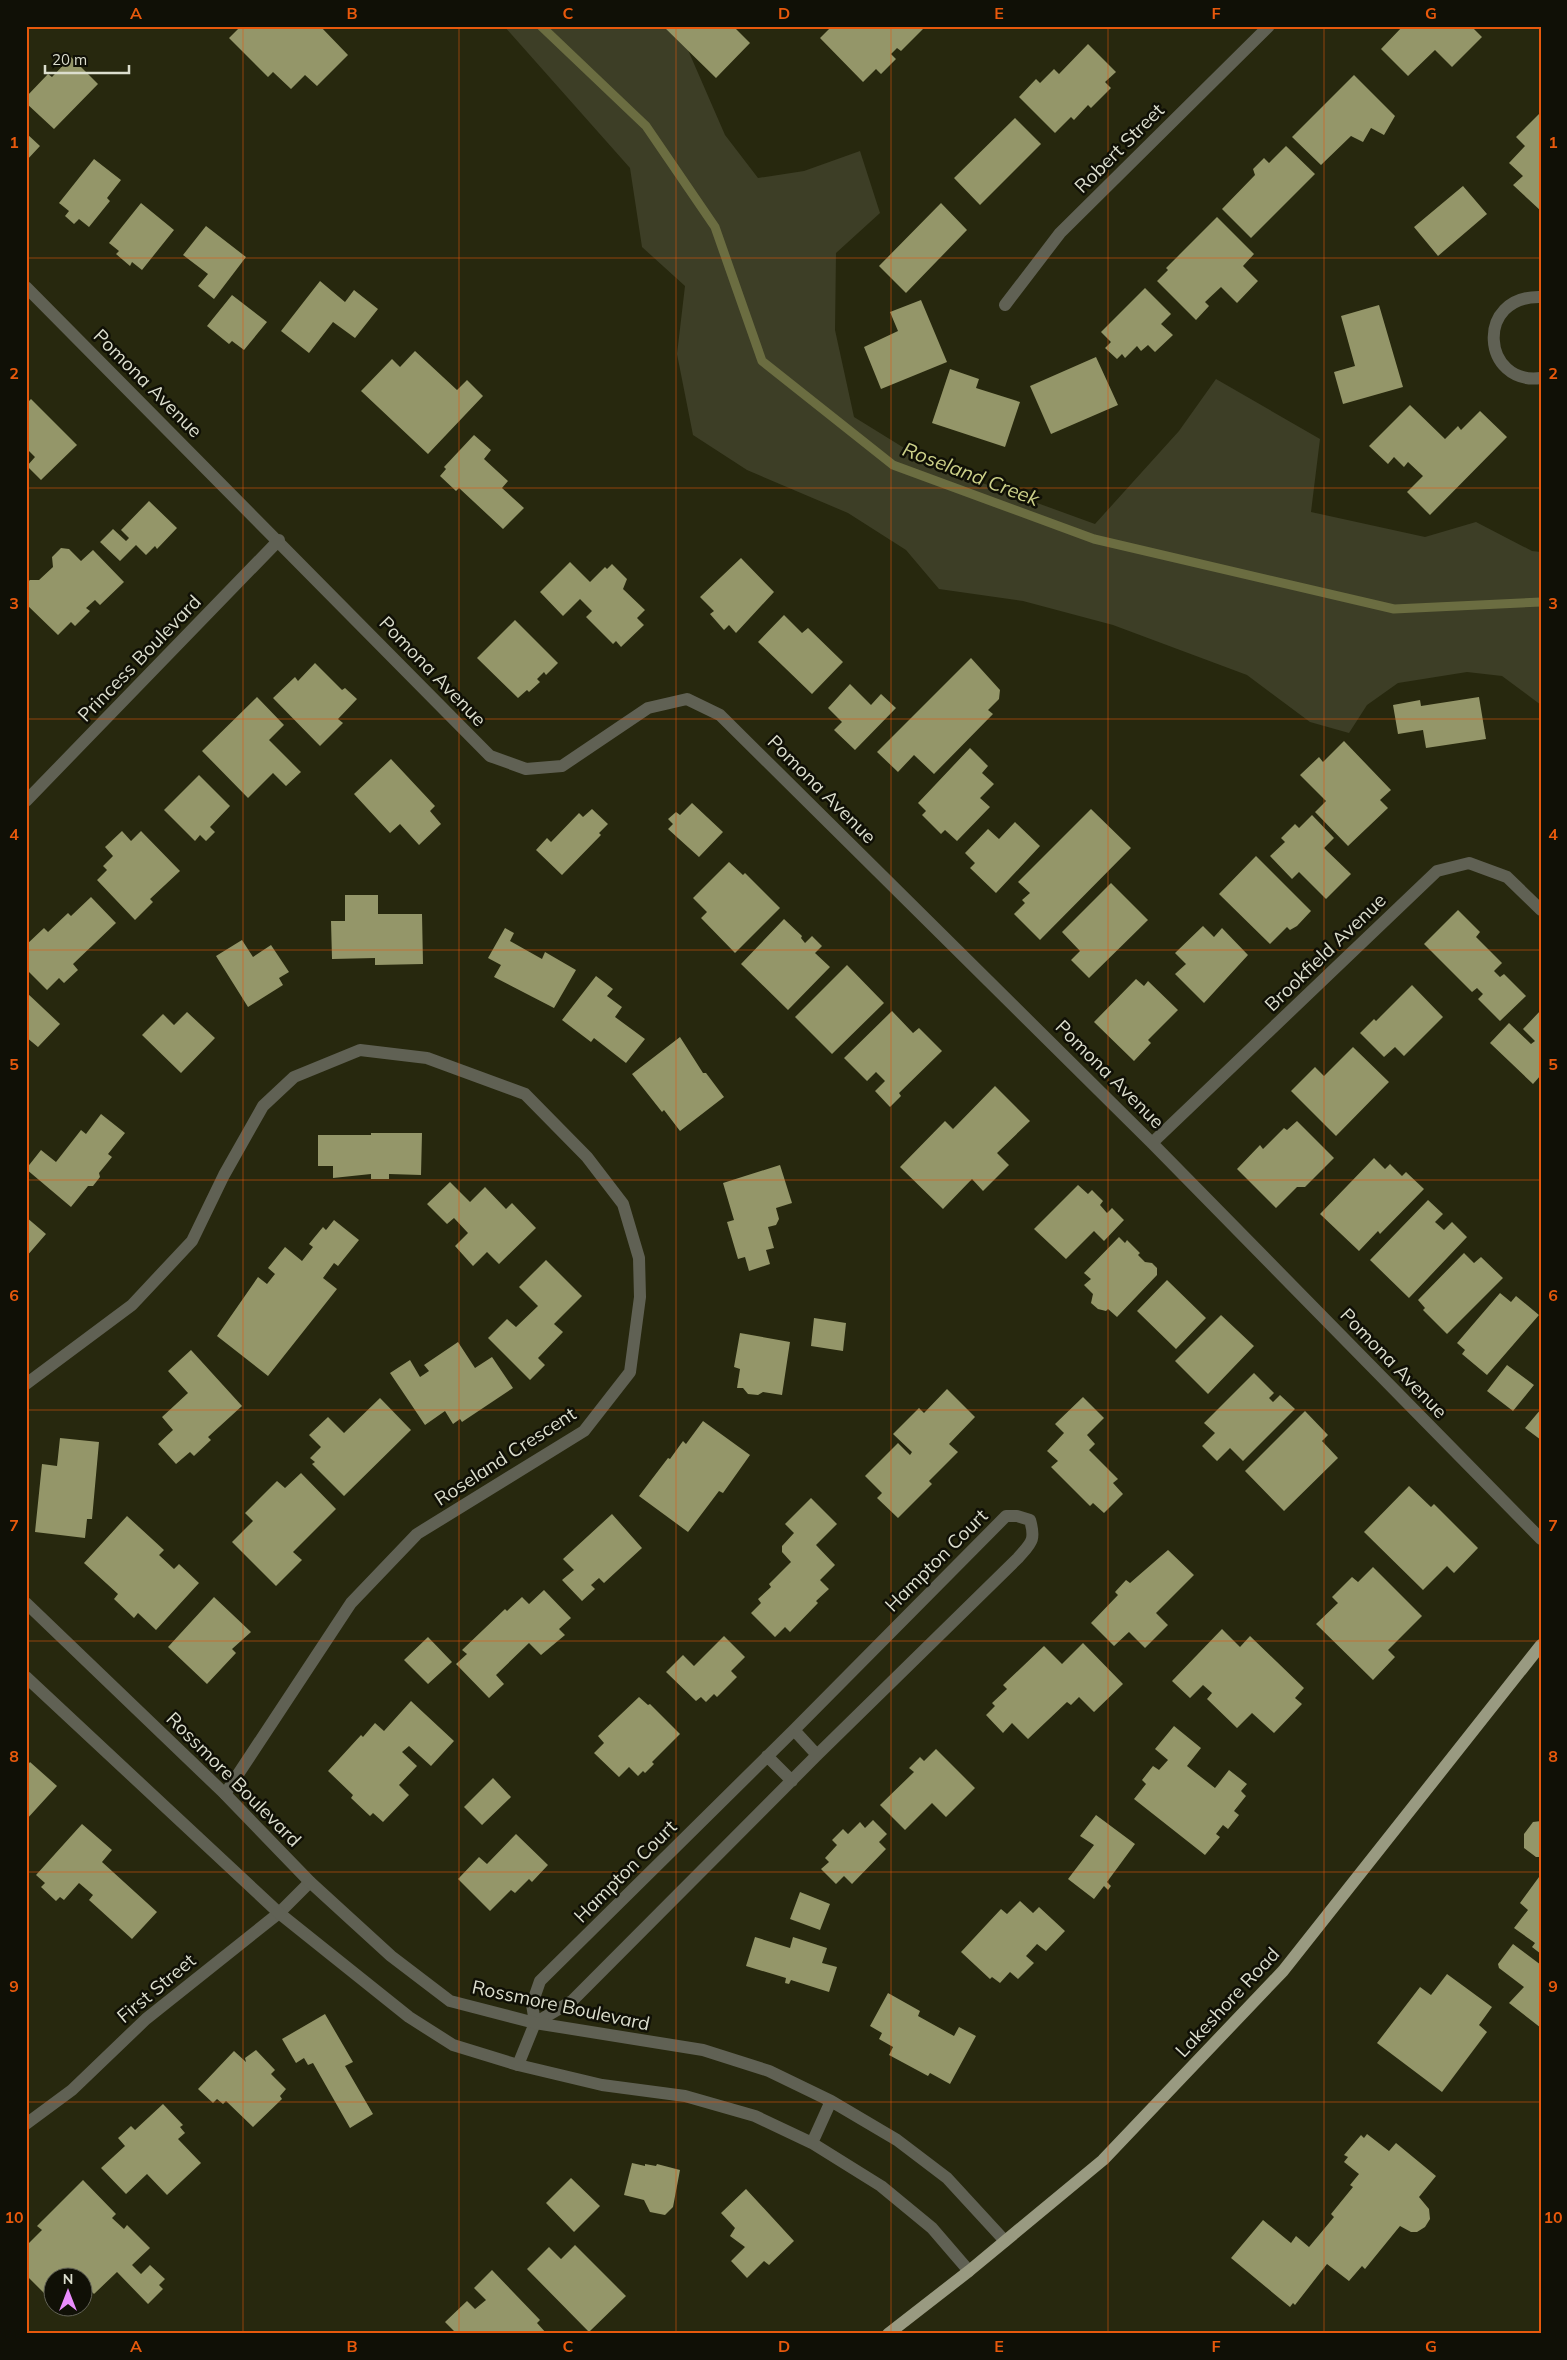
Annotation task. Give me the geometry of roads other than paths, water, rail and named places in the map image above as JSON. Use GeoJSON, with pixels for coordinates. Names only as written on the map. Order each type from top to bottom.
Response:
{"type":"FeatureCollection","features":[{"type":"Feature","properties":{"kind":"main road","name":"Lakeshore Road"},"geometry":{"type":"LineString","coordinates":[[888,2334],[969,2271],[1103,2160],[1283,1971],[1541,1644]]}},
{"type":"Feature","properties":{"kind":"street","name":"Robert Street"},"geometry":{"type":"LineString","coordinates":[[1005,305],[1060,233],[1269,26]]}},
{"type":"Feature","properties":{"kind":"street","name":"Pomona Avenue"},"geometry":{"type":"LineString","coordinates":[[26,288],[278,540],[490,756],[526,769],[562,766],[648,708],[687,699],[720,715],[1152,1143],[1541,1539]]}},
{"type":"Feature","properties":{"kind":"street"},"geometry":{"type":"LineString","coordinates":[[1541,297],[1527,297],[1514,302],[1503,310],[1496,321],[1493,334],[1494,348],[1499,360],[1509,370],[1520,377],[1541,378]]}},
{"type":"Feature","properties":{"kind":"street","name":"Princess Boulevard"},"geometry":{"type":"LineString","coordinates":[[26,801],[278,540]]}},
{"type":"Feature","properties":{"kind":"street","name":"Brookfield Avenue"},"geometry":{"type":"LineString","coordinates":[[1152,1143],[1437,871],[1469,863],[1507,878],[1541,910]]}},
{"type":"Feature","properties":{"kind":"street","name":"Roseland Crescent"},"geometry":{"type":"LineString","coordinates":[[26,1384],[132,1305],[192,1241],[224,1175],[263,1106],[294,1077],[360,1050],[427,1058],[524,1094],[587,1157],[623,1204],[638,1258],[640,1297],[630,1372],[584,1430],[417,1534],[364,1589],[351,1603],[225,1794]]}},
{"type":"Feature","properties":{"kind":"street","name":"Hampton Court"},"geometry":{"type":"LineString","coordinates":[[518,2065],[536,2023],[532,2004],[540,1981],[794,1730],[1006,1516],[1017,1516],[1030,1520],[1033,1531],[1032,1542],[1022,1553],[572,2001],[536,2023]]}},
{"type":"Feature","properties":{"kind":"street","name":"Rossmore Boulevard"},"geometry":{"type":"LineString","coordinates":[[26,1603],[225,1794],[310,1882],[392,1956],[450,2001],[536,2023],[703,2050],[769,2071],[831,2101],[897,2140],[947,2178],[1005,2241]]}},
{"type":"Feature","properties":{"kind":"street"},"geometry":{"type":"LineString","coordinates":[[26,1677],[278,1914],[408,2017],[453,2045],[518,2065],[602,2085],[685,2096],[754,2116],[812,2142],[888,2192],[932,2228],[969,2271]]}},
{"type":"Feature","properties":{"kind":"street"},"geometry":{"type":"LineString","coordinates":[[794,1730],[817,1755]]}},
{"type":"Feature","properties":{"kind":"street"},"geometry":{"type":"LineString","coordinates":[[767,1756],[792,1781]]}},
{"type":"Feature","properties":{"kind":"street","name":"First Street"},"geometry":{"type":"LineString","coordinates":[[26,2124],[72,2090],[146,2019],[278,1914],[310,1882]]}},
{"type":"Feature","properties":{"kind":"street"},"geometry":{"type":"LineString","coordinates":[[812,2142],[831,2101]]}},
{"type":"Feature","properties":{"kind":"waterway","name":"Roseland Creek"},"geometry":{"type":"LineString","coordinates":[[541,26],[646,126],[715,227],[762,361],[893,465],[1094,539],[1394,609],[1541,602]]}}]}
